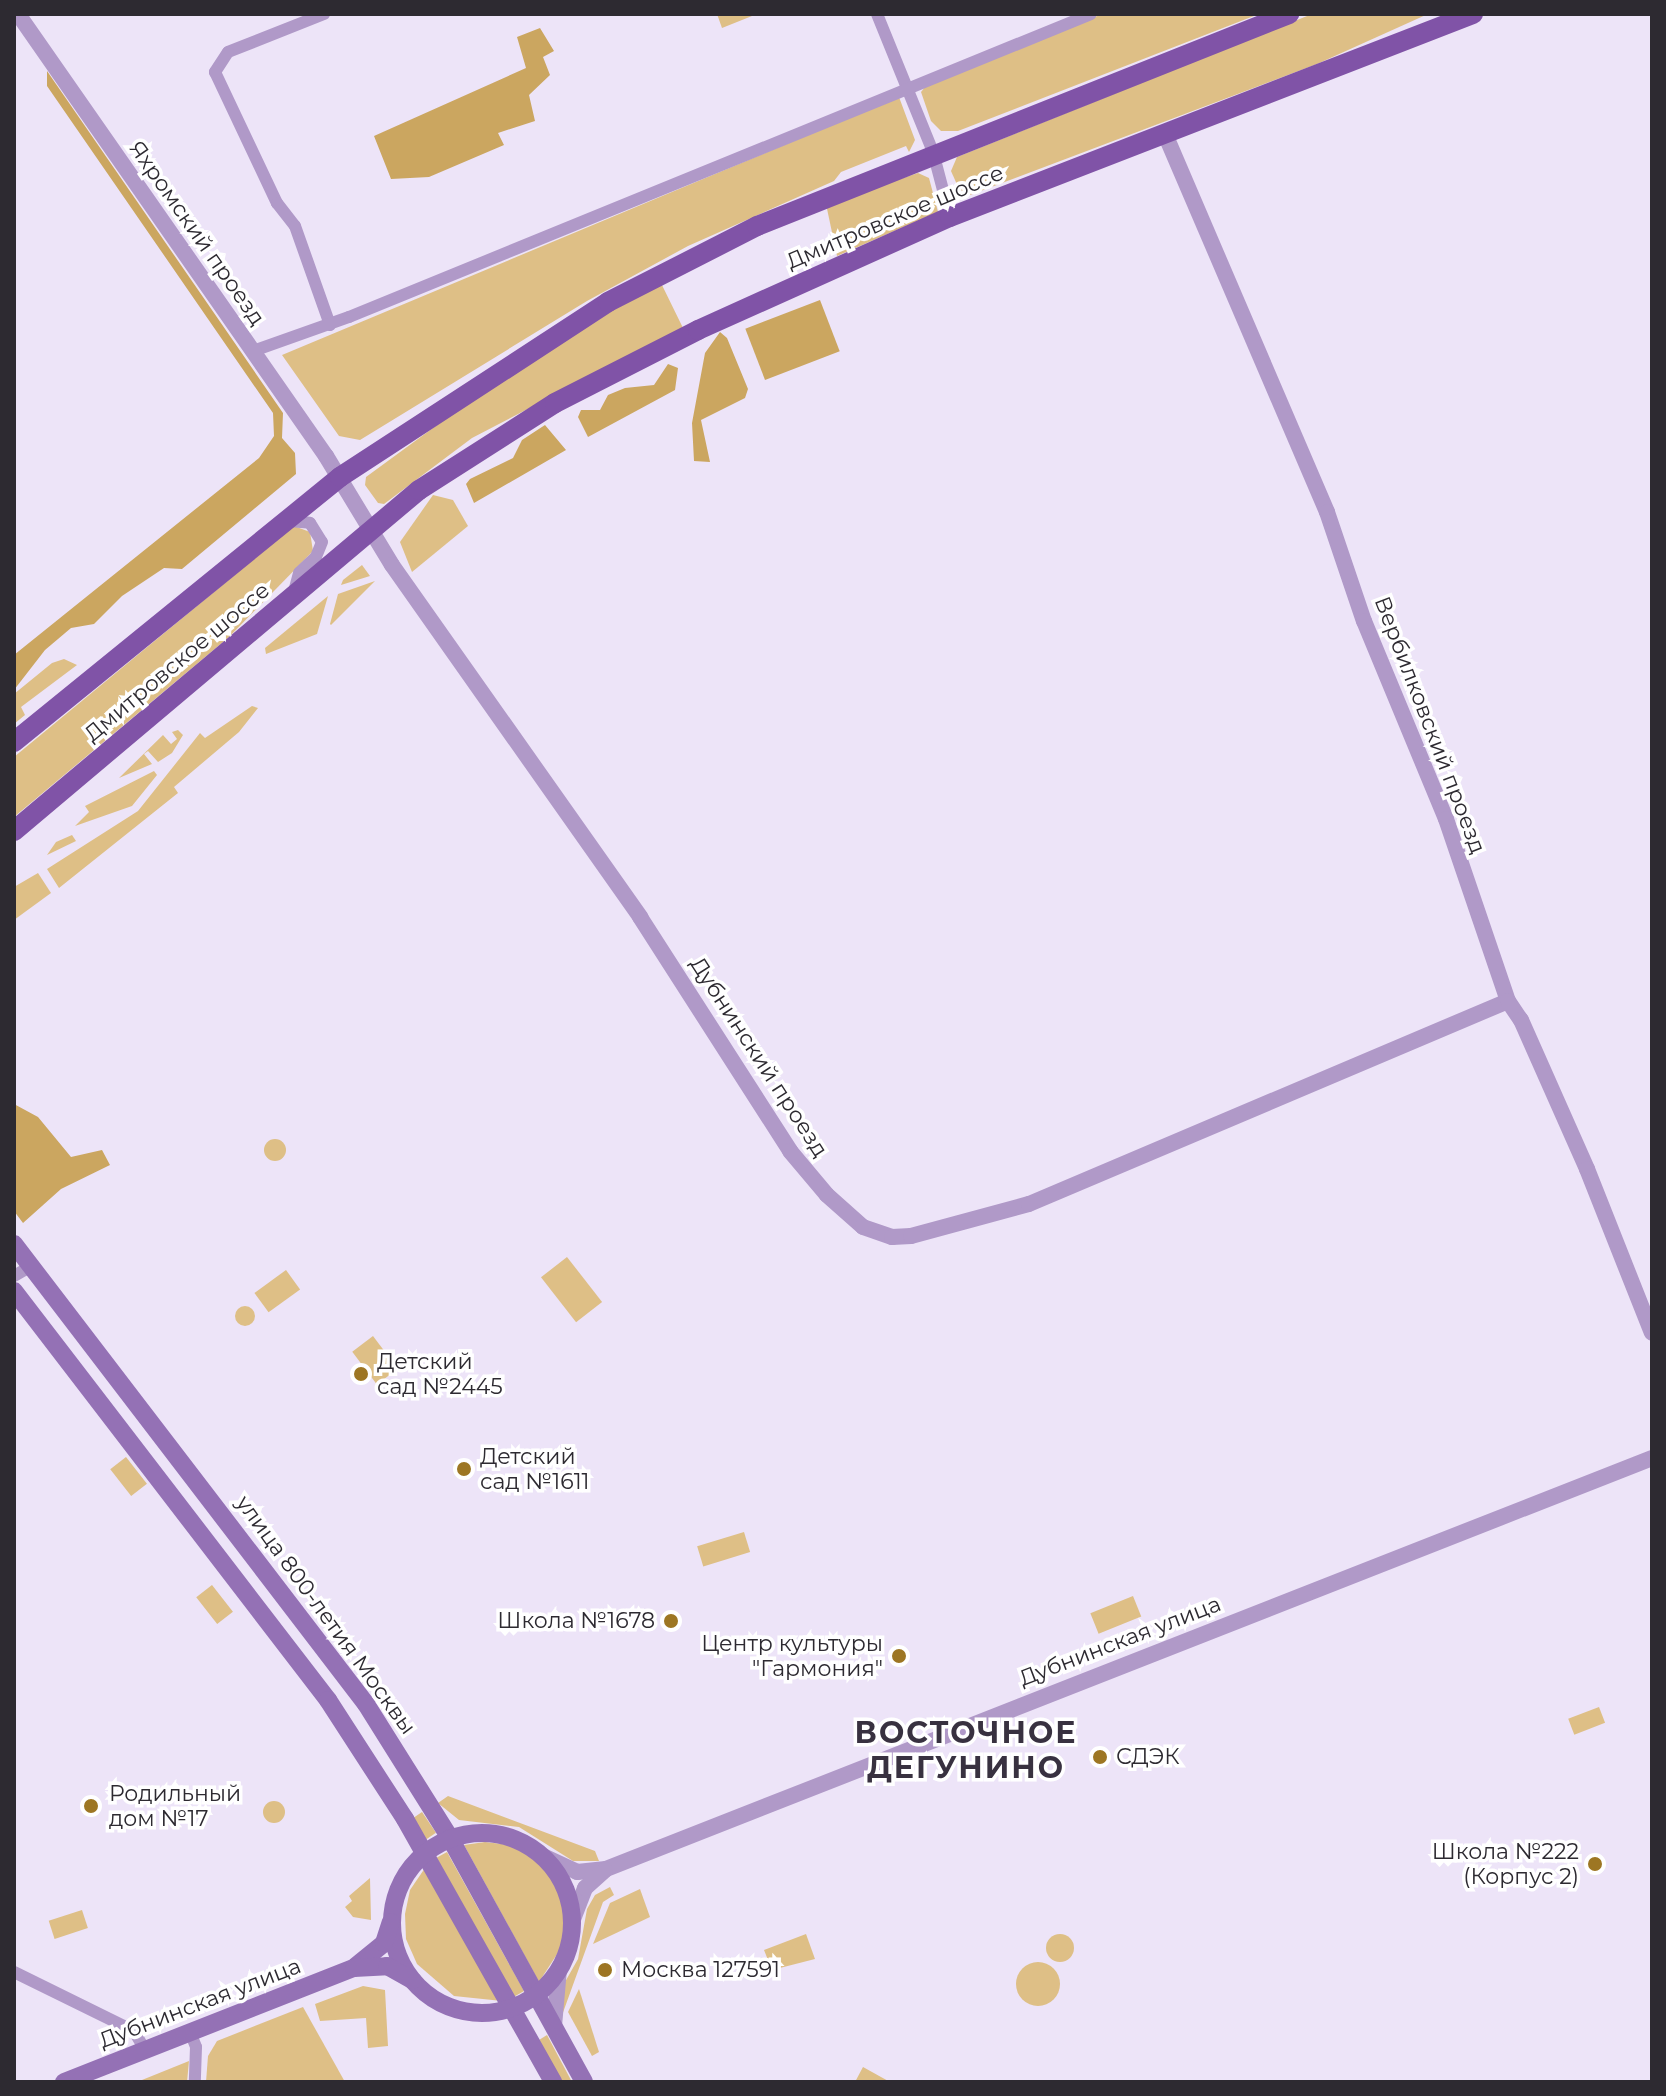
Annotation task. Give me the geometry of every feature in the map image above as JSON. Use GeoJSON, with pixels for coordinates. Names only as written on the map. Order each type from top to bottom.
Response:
{"type":"FeatureCollection","features":[{"type":"Feature","properties":{"kind":"main road","name":"Дмитровское шоссе"},"geometry":{"type":"LineString","coordinates":[[14,742],[340,477],[515,358],[654,276],[757,226],[933,152],[1289,14]]}},
{"type":"Feature","properties":{"kind":"main road","name":"Дмитровское шоссе"},"geometry":{"type":"LineString","coordinates":[[14,831],[444,471],[555,403],[698,330],[950,217],[1473,14]]}},
{"type":"Feature","properties":{"kind":"main road","name":"улица 800-летия Москвы"},"geometry":{"type":"LineString","coordinates":[[14,1244],[366,1704],[450,1838],[584,2082]]}},
{"type":"Feature","properties":{"kind":"main road"},"geometry":{"type":"LineString","coordinates":[[14,1291],[316,1683],[425,1853],[553,2082]]}},
{"type":"Feature","properties":{"kind":"main road"},"geometry":{"type":"LineString","coordinates":[[425,1853],[450,1838],[499,1834],[543,1856],[564,1886],[572,1922],[559,1969],[537,1994],[513,2007]]}},
{"type":"Feature","properties":{"kind":"main road","name":"Дубнинская улица"},"geometry":{"type":"LineString","coordinates":[[354,1968],[384,1943],[399,1887],[425,1853]]}},
{"type":"Feature","properties":{"kind":"main road"},"geometry":{"type":"LineString","coordinates":[[392,1918],[395,1948],[416,1984]]}},
{"type":"Feature","properties":{"kind":"main road","name":"Дубнинская улица"},"geometry":{"type":"LineString","coordinates":[[64,2082],[354,1968],[387,1966],[441,2003],[464,2011],[513,2007]]}},
{"type":"Feature","properties":{"kind":"street","name":"Яхромский проезд"},"geometry":{"type":"LineString","coordinates":[[18,14],[340,477]]}},
{"type":"Feature","properties":{"kind":"street"},"geometry":{"type":"LineString","coordinates":[[324,14],[228,52],[215,72],[277,203],[295,226],[330,325]]}},
{"type":"Feature","properties":{"kind":"street"},"geometry":{"type":"LineString","coordinates":[[877,14],[933,152],[950,217]]}},
{"type":"Feature","properties":{"kind":"street"},"geometry":{"type":"LineString","coordinates":[[253,351],[330,325],[1091,14]]}},
{"type":"Feature","properties":{"kind":"street","name":"Вербилковский проезд"},"geometry":{"type":"LineString","coordinates":[[1165,134],[1327,512],[1364,621],[1446,819],[1508,1001],[1533,1046],[1587,1169],[1652,1333]]}},
{"type":"Feature","properties":{"kind":"street"},"geometry":{"type":"LineString","coordinates":[[340,477],[370,531]]}},
{"type":"Feature","properties":{"kind":"street"},"geometry":{"type":"LineString","coordinates":[[282,523],[304,520],[322,542],[316,557],[299,573],[293,595]]}},
{"type":"Feature","properties":{"kind":"street","name":"Дубнинский проезд"},"geometry":{"type":"LineString","coordinates":[[370,531],[640,917],[790,1151],[849,1218],[876,1233],[892,1237],[935,1232],[1029,1204],[1508,1001]]}},
{"type":"Feature","properties":{"kind":"street"},"geometry":{"type":"LineString","coordinates":[[14,1276],[26,1269],[36,1272]]}},
{"type":"Feature","properties":{"kind":"street","name":"Дубнинская улица"},"geometry":{"type":"LineString","coordinates":[[543,1856],[577,1872],[606,1869],[1652,1458]]}},
{"type":"Feature","properties":{"kind":"street","name":"Дубнинская улица"},"geometry":{"type":"LineString","coordinates":[[572,1922],[585,1888],[606,1869]]}},
{"type":"Feature","properties":{"kind":"street"},"geometry":{"type":"LineString","coordinates":[[554,2026],[559,1969]]}},
{"type":"Feature","properties":{"kind":"street"},"geometry":{"type":"LineString","coordinates":[[14,1972],[134,2031],[145,2050]]}},
{"type":"Feature","properties":{"kind":"street"},"geometry":{"type":"LineString","coordinates":[[190,2032],[196,2047],[195,2082]]}},
{"type":"Feature","properties":{"kind":"shaded area"},"geometry":{"type":"Polygon","coordinates":[[[717,14],[757,14],[722,28],[717,14]]]}},
{"type":"Feature","properties":{"kind":"shaded area"},"geometry":{"type":"Polygon","coordinates":[[[1102,14],[1259,14],[958,131],[941,131],[931,121],[921,92],[925,87],[1102,14]]]}},
{"type":"Feature","properties":{"kind":"shaded area"},"geometry":{"type":"Polygon","coordinates":[[[1312,14],[1428,14],[1317,64],[970,195],[959,189],[951,171],[957,157],[1312,14]]]}},
{"type":"Feature","properties":{"kind":"shaded area"},"geometry":{"type":"Polygon","coordinates":[[[540,28],[554,51],[543,57],[550,75],[529,95],[535,121],[498,133],[504,145],[429,177],[391,179],[374,136],[526,68],[517,37],[540,28]]]}},
{"type":"Feature","properties":{"kind":"shaded area"},"geometry":{"type":"Polygon","coordinates":[[[47,71],[283,413],[282,438],[295,453],[296,474],[182,569],[164,568],[122,596],[94,624],[71,628],[45,650],[14,690],[14,655],[259,458],[274,436],[273,413],[47,86],[47,71]]]}},
{"type":"Feature","properties":{"kind":"shaded area"},"geometry":{"type":"Polygon","coordinates":[[[899,97],[915,140],[909,152],[906,146],[841,172],[834,181],[688,246],[587,301],[360,440],[339,436],[282,355],[899,97]]]}},
{"type":"Feature","properties":{"kind":"shaded area"},"geometry":{"type":"Polygon","coordinates":[[[918,173],[929,178],[938,212],[837,256],[826,204],[918,173]]]}},
{"type":"Feature","properties":{"kind":"shaded area"},"geometry":{"type":"Polygon","coordinates":[[[660,281],[683,328],[472,438],[384,504],[378,503],[365,485],[366,477],[489,387],[660,281]]]}},
{"type":"Feature","properties":{"kind":"shaded area"},"geometry":{"type":"Polygon","coordinates":[[[820,300],[840,351],[765,380],[745,329],[820,300]]]}},
{"type":"Feature","properties":{"kind":"shaded area"},"geometry":{"type":"Polygon","coordinates":[[[720,332],[727,338],[748,389],[745,398],[701,420],[710,462],[694,461],[692,423],[705,353],[720,332]]]}},
{"type":"Feature","properties":{"kind":"shaded area"},"geometry":{"type":"Polygon","coordinates":[[[668,364],[678,368],[675,390],[588,437],[578,417],[581,410],[600,410],[608,395],[625,388],[654,385],[668,364]]]}},
{"type":"Feature","properties":{"kind":"shaded area"},"geometry":{"type":"Polygon","coordinates":[[[545,425],[566,450],[474,503],[466,484],[470,479],[513,458],[522,440],[545,425]]]}},
{"type":"Feature","properties":{"kind":"shaded area"},"geometry":{"type":"Polygon","coordinates":[[[433,495],[453,500],[468,526],[412,572],[400,542],[433,495]]]}},
{"type":"Feature","properties":{"kind":"shaded area"},"geometry":{"type":"Polygon","coordinates":[[[294,526],[310,532],[313,551],[229,637],[14,817],[14,757],[294,526]]]}},
{"type":"Feature","properties":{"kind":"shaded area"},"geometry":{"type":"Polygon","coordinates":[[[362,565],[370,576],[341,585],[343,580],[362,565]]]}},
{"type":"Feature","properties":{"kind":"shaded area"},"geometry":{"type":"Polygon","coordinates":[[[375,581],[331,625],[330,624],[338,594],[375,581]]]}},
{"type":"Feature","properties":{"kind":"shaded area"},"geometry":{"type":"Polygon","coordinates":[[[328,596],[317,634],[266,654],[265,648],[328,596]]]}},
{"type":"Feature","properties":{"kind":"shaded area"},"geometry":{"type":"Polygon","coordinates":[[[64,659],[77,665],[21,707],[25,715],[14,724],[14,694],[52,663],[64,659]]]}},
{"type":"Feature","properties":{"kind":"shaded area"},"geometry":{"type":"Polygon","coordinates":[[[252,706],[258,708],[239,732],[174,787],[178,793],[59,888],[47,869],[138,811],[200,733],[205,738],[252,706]]]}},
{"type":"Feature","properties":{"kind":"shaded area"},"geometry":{"type":"Polygon","coordinates":[[[178,730],[183,735],[172,753],[158,762],[148,751],[144,754],[152,764],[119,778],[163,735],[171,744],[177,739],[172,732],[178,730]]]}},
{"type":"Feature","properties":{"kind":"shaded area"},"geometry":{"type":"Polygon","coordinates":[[[154,771],[157,775],[132,806],[75,826],[89,812],[85,806],[154,771]]]}},
{"type":"Feature","properties":{"kind":"shaded area"},"geometry":{"type":"Polygon","coordinates":[[[72,835],[76,841],[47,855],[56,842],[72,835]]]}},
{"type":"Feature","properties":{"kind":"shaded area"},"geometry":{"type":"Polygon","coordinates":[[[38,873],[51,893],[14,920],[14,887],[38,873]]]}},
{"type":"Feature","properties":{"kind":"shaded area"},"geometry":{"type":"Polygon","coordinates":[[[14,1104],[38,1117],[71,1157],[102,1150],[110,1165],[61,1189],[23,1223],[14,1211],[14,1104]]]}},
{"type":"Feature","properties":{"kind":"shaded area"},"geometry":{"type":"Polygon","coordinates":[[[275,1139],[283,1142],[286,1150],[283,1158],[275,1161],[267,1158],[264,1150],[267,1142],[275,1139]]]}},
{"type":"Feature","properties":{"kind":"shaded area"},"geometry":{"type":"Polygon","coordinates":[[[567,1257],[602,1302],[576,1322],[541,1277],[567,1257]]]}},
{"type":"Feature","properties":{"kind":"shaded area"},"geometry":{"type":"Polygon","coordinates":[[[286,1270],[300,1289],[269,1312],[254,1293],[286,1270]]]}},
{"type":"Feature","properties":{"kind":"shaded area"},"geometry":{"type":"Polygon","coordinates":[[[241,1306],[249,1306],[255,1316],[249,1326],[241,1326],[235,1320],[235,1312],[241,1306]]]}},
{"type":"Feature","properties":{"kind":"shaded area"},"geometry":{"type":"Polygon","coordinates":[[[373,1336],[398,1369],[377,1384],[352,1352],[373,1336]]]}},
{"type":"Feature","properties":{"kind":"shaded area"},"geometry":{"type":"Polygon","coordinates":[[[126,1457],[147,1484],[131,1496],[110,1469],[126,1457]]]}},
{"type":"Feature","properties":{"kind":"shaded area"},"geometry":{"type":"Polygon","coordinates":[[[744,1532],[750,1552],[703,1566],[697,1546],[744,1532]]]}},
{"type":"Feature","properties":{"kind":"shaded area"},"geometry":{"type":"Polygon","coordinates":[[[212,1585],[233,1612],[217,1624],[196,1597],[212,1585]]]}},
{"type":"Feature","properties":{"kind":"shaded area"},"geometry":{"type":"Polygon","coordinates":[[[1133,1596],[1141,1616],[1099,1634],[1090,1613],[1133,1596]]]}},
{"type":"Feature","properties":{"kind":"shaded area"},"geometry":{"type":"Polygon","coordinates":[[[1599,1707],[1605,1723],[1574,1735],[1568,1719],[1599,1707]]]}},
{"type":"Feature","properties":{"kind":"shaded area"},"geometry":{"type":"Polygon","coordinates":[[[448,1796],[595,1851],[599,1861],[573,1861],[519,1827],[459,1820],[438,1803],[448,1796]]]}},
{"type":"Feature","properties":{"kind":"shaded area"},"geometry":{"type":"Polygon","coordinates":[[[274,1801],[282,1804],[285,1812],[282,1820],[274,1823],[266,1820],[263,1812],[266,1804],[274,1801]]]}},
{"type":"Feature","properties":{"kind":"shaded area"},"geometry":{"type":"Polygon","coordinates":[[[422,1812],[436,1833],[426,1839],[412,1819],[422,1812]]]}},
{"type":"Feature","properties":{"kind":"shaded area"},"geometry":{"type":"Polygon","coordinates":[[[485,1842],[510,1845],[530,1855],[549,1871],[561,1895],[566,1919],[561,1948],[539,1982],[464,1845],[485,1842]]]}},
{"type":"Feature","properties":{"kind":"shaded area"},"geometry":{"type":"Polygon","coordinates":[[[447,1852],[524,1991],[514,1997],[437,1858],[447,1852]]]}},
{"type":"Feature","properties":{"kind":"shaded area"},"geometry":{"type":"Polygon","coordinates":[[[425,1868],[502,2001],[454,1996],[417,1964],[406,1939],[405,1914],[410,1890],[425,1868]]]}},
{"type":"Feature","properties":{"kind":"shaded area"},"geometry":{"type":"Polygon","coordinates":[[[370,1878],[371,1920],[353,1917],[345,1907],[352,1901],[349,1896],[370,1878]]]}},
{"type":"Feature","properties":{"kind":"shaded area"},"geometry":{"type":"Polygon","coordinates":[[[610,1887],[614,1895],[603,1902],[561,2018],[561,1989],[578,1959],[587,1909],[595,1895],[610,1887]]]}},
{"type":"Feature","properties":{"kind":"shaded area"},"geometry":{"type":"Polygon","coordinates":[[[640,1889],[650,1917],[593,1944],[610,1903],[640,1889]]]}},
{"type":"Feature","properties":{"kind":"shaded area"},"geometry":{"type":"Polygon","coordinates":[[[82,1910],[88,1928],[55,1939],[49,1921],[82,1910]]]}},
{"type":"Feature","properties":{"kind":"shaded area"},"geometry":{"type":"Polygon","coordinates":[[[806,1934],[815,1959],[772,1970],[764,1950],[806,1934]]]}},
{"type":"Feature","properties":{"kind":"shaded area"},"geometry":{"type":"Polygon","coordinates":[[[1060,1934],[1070,1938],[1074,1948],[1070,1958],[1060,1962],[1050,1958],[1046,1948],[1050,1938],[1060,1934]]]}},
{"type":"Feature","properties":{"kind":"shaded area"},"geometry":{"type":"Polygon","coordinates":[[[1038,1962],[1053,1969],[1060,1984],[1053,1999],[1038,2006],[1023,1999],[1016,1984],[1023,1969],[1038,1962]]]}},
{"type":"Feature","properties":{"kind":"shaded area"},"geometry":{"type":"Polygon","coordinates":[[[363,1986],[385,1990],[388,2046],[368,2048],[366,2018],[320,2021],[315,2004],[363,1986]]]}},
{"type":"Feature","properties":{"kind":"shaded area"},"geometry":{"type":"Polygon","coordinates":[[[579,1989],[599,2052],[592,2056],[568,2012],[579,1989]]]}},
{"type":"Feature","properties":{"kind":"shaded area"},"geometry":{"type":"Polygon","coordinates":[[[303,2007],[345,2082],[206,2082],[208,2056],[217,2041],[303,2007]]]}},
{"type":"Feature","properties":{"kind":"shaded area"},"geometry":{"type":"Polygon","coordinates":[[[547,2035],[572,2082],[560,2082],[539,2040],[547,2035]]]}},
{"type":"Feature","properties":{"kind":"shaded area"},"geometry":{"type":"Polygon","coordinates":[[[189,2061],[187,2082],[137,2082],[189,2061]]]}},
{"type":"Feature","properties":{"kind":"shaded area"},"geometry":{"type":"Polygon","coordinates":[[[863,2067],[890,2082],[855,2082],[863,2067]]]}},
{"type":"Feature","properties":{"kind":"place","name":"Детский сад №2445"},"geometry":{"type":"Point","coordinates":[361,1374]}},
{"type":"Feature","properties":{"kind":"place","name":"Детский сад №1611"},"geometry":{"type":"Point","coordinates":[464,1469]}},
{"type":"Feature","properties":{"kind":"place","name":"Школа №1678"},"geometry":{"type":"Point","coordinates":[671,1621]}},
{"type":"Feature","properties":{"kind":"place","name":"Центр культуры \"Гармония\""},"geometry":{"type":"Point","coordinates":[899,1656]}},
{"type":"Feature","properties":{"kind":"place","name":"СДЭК"},"geometry":{"type":"Point","coordinates":[1100,1757]}},
{"type":"Feature","properties":{"kind":"place","name":"Родильный дом №17"},"geometry":{"type":"Point","coordinates":[91,1806]}},
{"type":"Feature","properties":{"kind":"place","name":"Школа №222 (Корпус 2)"},"geometry":{"type":"Point","coordinates":[1595,1864]}},
{"type":"Feature","properties":{"kind":"place","name":"Москва 127591"},"geometry":{"type":"Point","coordinates":[605,1970]}},
{"type":"Feature","properties":{"kind":"district","name":"ВОСТОЧНОЕ ДЕГУНИНО"},"geometry":{"type":"Point","coordinates":[966,1750]}}]}
